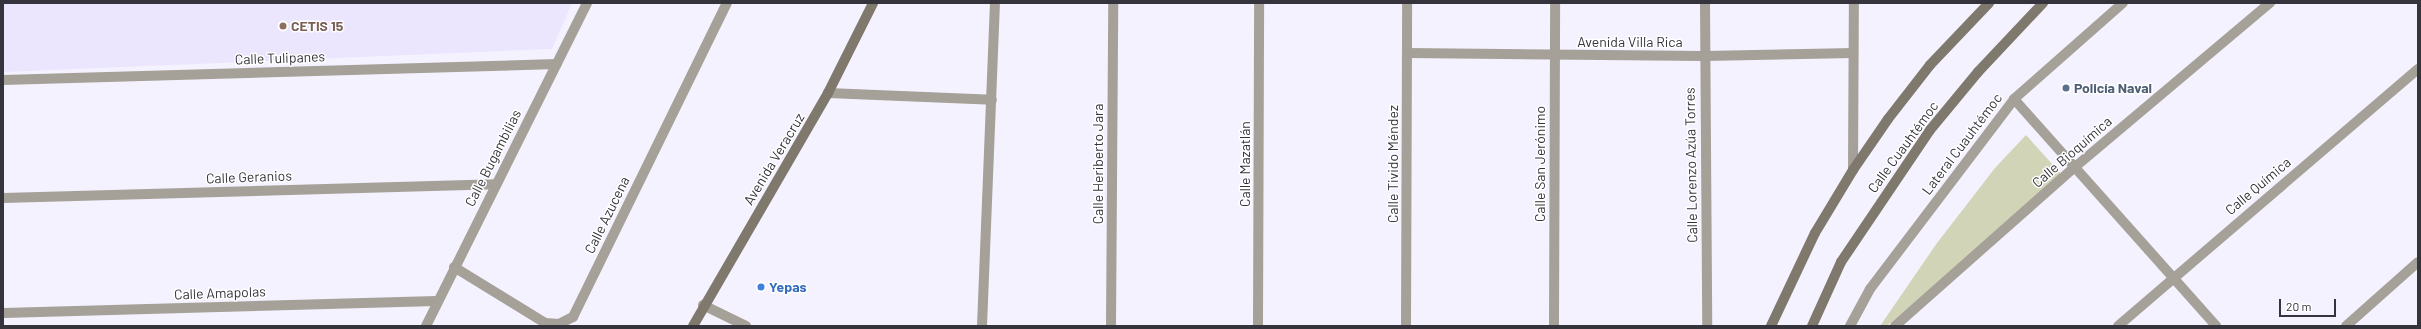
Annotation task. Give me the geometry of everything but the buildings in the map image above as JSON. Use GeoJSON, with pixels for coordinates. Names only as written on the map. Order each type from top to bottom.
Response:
{"type":"FeatureCollection","features":[{"type":"Feature","properties":{"kind":"main road","name":"Avenida Veracruz"},"geometry":{"type":"LineString","coordinates":[[693,326],[703,305],[828,93],[873,3]]}},
{"type":"Feature","properties":{"kind":"main road","name":"Calle Cuauhtémoc"},"geometry":{"type":"LineString","coordinates":[[1770,326],[1815,233],[1852,170],[1888,119],[1930,65],[1988,3]]}},
{"type":"Feature","properties":{"kind":"main road","name":"Calle Cuauhtémoc"},"geometry":{"type":"LineString","coordinates":[[1812,326],[1840,262],[1926,136],[1978,72],[2043,3]]}},
{"type":"Feature","properties":{"kind":"street","name":"Calle Bugambilias"},"geometry":{"type":"LineString","coordinates":[[426,326],[495,184],[587,3]]}},
{"type":"Feature","properties":{"kind":"street","name":"Calle Azucena"},"geometry":{"type":"LineString","coordinates":[[454,267],[545,323],[559,324],[573,317],[727,3]]}},
{"type":"Feature","properties":{"kind":"street"},"geometry":{"type":"LineString","coordinates":[[982,326],[995,3]]}},
{"type":"Feature","properties":{"kind":"street","name":"Calle Heriberto Jara"},"geometry":{"type":"LineString","coordinates":[[1111,326],[1113,3]]}},
{"type":"Feature","properties":{"kind":"street","name":"Calle Mazatlán"},"geometry":{"type":"LineString","coordinates":[[1258,326],[1259,3]]}},
{"type":"Feature","properties":{"kind":"street","name":"Calle Tivido Méndez"},"geometry":{"type":"LineString","coordinates":[[1406,326],[1407,3]]}},
{"type":"Feature","properties":{"kind":"street","name":"Calle San Jerónimo"},"geometry":{"type":"LineString","coordinates":[[1554,326],[1555,3]]}},
{"type":"Feature","properties":{"kind":"street","name":"Calle Lorenzo Azúa Torres"},"geometry":{"type":"LineString","coordinates":[[1705,3],[1704,56],[1707,326]]}},
{"type":"Feature","properties":{"kind":"street"},"geometry":{"type":"LineString","coordinates":[[1852,170],[1854,3]]}},
{"type":"Feature","properties":{"kind":"street","name":"Lateral Cuauhtémoc"},"geometry":{"type":"LineString","coordinates":[[1850,326],[1870,289],[2014,98],[2123,3]]}},
{"type":"Feature","properties":{"kind":"street","name":"Calle Bioquímica"},"geometry":{"type":"LineString","coordinates":[[1895,326],[2075,167],[2270,3]]}},
{"type":"Feature","properties":{"kind":"street","name":"Avenida Villa Rica"},"geometry":{"type":"LineString","coordinates":[[1407,53],[1704,56],[1853,53]]}},
{"type":"Feature","properties":{"kind":"street","name":"Calle Tulipanes"},"geometry":{"type":"LineString","coordinates":[[3,80],[557,64]]}},
{"type":"Feature","properties":{"kind":"street","name":"Calle Química"},"geometry":{"type":"LineString","coordinates":[[2118,326],[2418,69]]}},
{"type":"Feature","properties":{"kind":"street"},"geometry":{"type":"LineString","coordinates":[[828,93],[992,100]]}},
{"type":"Feature","properties":{"kind":"street"},"geometry":{"type":"LineString","coordinates":[[2014,98],[2216,326]]}},
{"type":"Feature","properties":{"kind":"street","name":"Calle Geranios"},"geometry":{"type":"LineString","coordinates":[[3,198],[495,184]]}},
{"type":"Feature","properties":{"kind":"street"},"geometry":{"type":"LineString","coordinates":[[2346,326],[2418,262]]}},
{"type":"Feature","properties":{"kind":"street","name":"Calle Amapolas"},"geometry":{"type":"LineString","coordinates":[[3,313],[438,301]]}},
{"type":"Feature","properties":{"kind":"street"},"geometry":{"type":"LineString","coordinates":[[703,305],[746,326]]}},
{"type":"Feature","properties":{"kind":"shaded area","name":"CETIS 15"},"geometry":{"type":"Polygon","coordinates":[[[3,3],[572,3],[552,49],[3,72],[3,3]]]}},
{"type":"Feature","properties":{"kind":"green space"},"geometry":{"type":"Polygon","coordinates":[[[2026,135],[2063,176],[1887,326],[1880,326],[1937,243],[1995,168],[2026,135]]]}},
{"type":"Feature","properties":{"kind":"place","name":"CETIS 15"},"geometry":{"type":"Point","coordinates":[283,26]}},
{"type":"Feature","properties":{"kind":"place","name":"Policía Naval"},"geometry":{"type":"Point","coordinates":[2066,88]}},
{"type":"Feature","properties":{"kind":"place","name":"Yepas"},"geometry":{"type":"Point","coordinates":[761,287]}}]}
